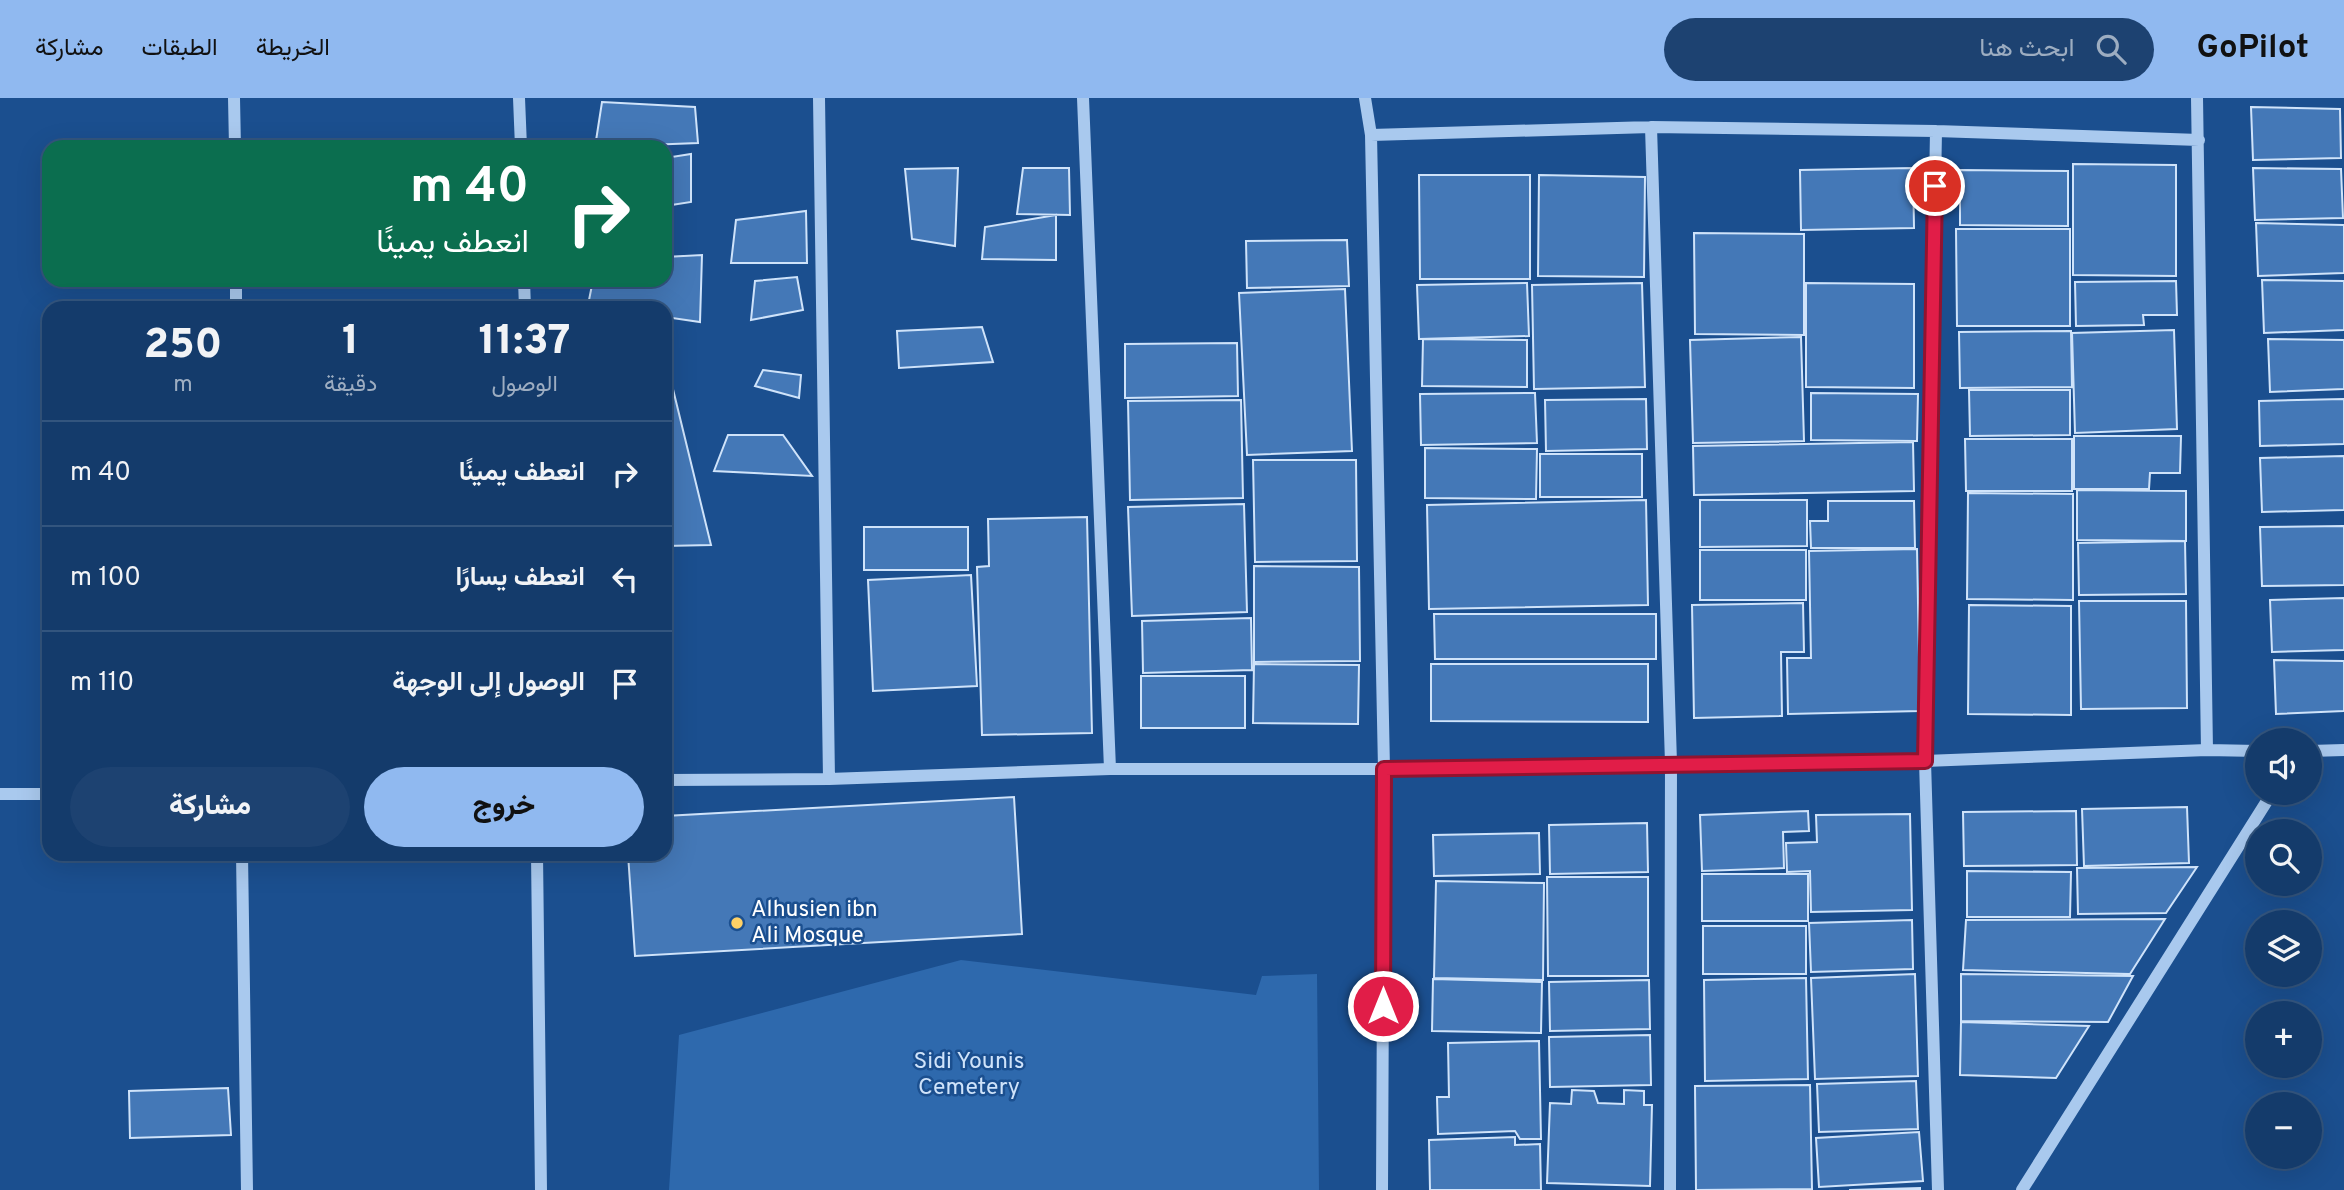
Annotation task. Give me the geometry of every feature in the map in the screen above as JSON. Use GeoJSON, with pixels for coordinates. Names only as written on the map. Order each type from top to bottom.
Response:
{"type":"FeatureCollection","features":[{"type":"Feature","properties":{"kind":"street"},"geometry":{"type":"LineString","coordinates":[[234,98],[235,140]]}},
{"type":"Feature","properties":{"kind":"street"},"geometry":{"type":"LineString","coordinates":[[519,98],[521,140]]}},
{"type":"Feature","properties":{"kind":"street"},"geometry":{"type":"LineString","coordinates":[[819,98],[829,779]]}},
{"type":"Feature","properties":{"kind":"street"},"geometry":{"type":"LineString","coordinates":[[1083,98],[1110,769]]}},
{"type":"Feature","properties":{"kind":"street"},"geometry":{"type":"LineString","coordinates":[[1365,98],[1371,135],[1384,769],[1382,1190]]}},
{"type":"Feature","properties":{"kind":"street"},"geometry":{"type":"LineString","coordinates":[[2197,98],[2207,750]]}},
{"type":"Feature","properties":{"kind":"street"},"geometry":{"type":"LineString","coordinates":[[1371,135],[1651,127],[1936,131],[2199,140]]}},
{"type":"Feature","properties":{"kind":"street"},"geometry":{"type":"LineString","coordinates":[[1651,127],[1671,762],[1671,1190]]}},
{"type":"Feature","properties":{"kind":"street"},"geometry":{"type":"LineString","coordinates":[[1936,131],[1925,761],[1938,1190]]}},
{"type":"Feature","properties":{"kind":"street"},"geometry":{"type":"LineString","coordinates":[[2322,751],[2344,750]]}},
{"type":"Feature","properties":{"kind":"street"},"geometry":{"type":"LineString","coordinates":[[672,780],[829,779],[1110,769],[1384,769],[1671,762],[1925,761],[2245,751]]}},
{"type":"Feature","properties":{"kind":"street"},"geometry":{"type":"LineString","coordinates":[[0,794],[42,794]]}},
{"type":"Feature","properties":{"kind":"street"},"geometry":{"type":"LineString","coordinates":[[2022,1190],[2264,805]]}},
{"type":"Feature","properties":{"kind":"street"},"geometry":{"type":"LineString","coordinates":[[242,861],[247,1190]]}},
{"type":"Feature","properties":{"kind":"street"},"geometry":{"type":"LineString","coordinates":[[537,861],[541,1190]]}},
{"type":"Feature","properties":{"kind":"green space","name":"Sidi Younis Cemetery"},"geometry":{"type":"Polygon","coordinates":[[[961,960],[1256,995],[1262,976],[1317,974],[1319,1190],[669,1190],[679,1035],[961,960]]]}},
{"type":"Feature","properties":{"kind":"building"},"geometry":{"type":"Polygon","coordinates":[[[602,102],[695,107],[698,143],[672,144],[672,140],[596,140],[602,102]]]}},
{"type":"Feature","properties":{"kind":"building"},"geometry":{"type":"Polygon","coordinates":[[[2251,107],[2340,109],[2341,158],[2253,160],[2251,107]]]}},
{"type":"Feature","properties":{"kind":"building"},"geometry":{"type":"Polygon","coordinates":[[[691,154],[691,202],[672,205],[672,157],[691,154]]]}},
{"type":"Feature","properties":{"kind":"building"},"geometry":{"type":"Polygon","coordinates":[[[2073,164],[2176,165],[2176,276],[2073,275],[2073,164]]]}},
{"type":"Feature","properties":{"kind":"building"},"geometry":{"type":"Polygon","coordinates":[[[958,168],[955,246],[912,239],[905,169],[958,168]]]}},
{"type":"Feature","properties":{"kind":"building"},"geometry":{"type":"Polygon","coordinates":[[[1023,168],[1069,168],[1070,215],[1017,214],[1023,168]]]}},
{"type":"Feature","properties":{"kind":"building"},"geometry":{"type":"Polygon","coordinates":[[[1913,168],[1914,228],[1801,230],[1800,170],[1913,168]]]}},
{"type":"Feature","properties":{"kind":"building"},"geometry":{"type":"Polygon","coordinates":[[[2253,168],[2341,169],[2343,218],[2255,220],[2253,168]]]}},
{"type":"Feature","properties":{"kind":"building"},"geometry":{"type":"Polygon","coordinates":[[[1960,170],[2068,171],[2068,226],[1960,225],[1960,170]]]}},
{"type":"Feature","properties":{"kind":"building"},"geometry":{"type":"Polygon","coordinates":[[[1419,175],[1530,175],[1530,279],[1420,279],[1419,175]]]}},
{"type":"Feature","properties":{"kind":"building"},"geometry":{"type":"Polygon","coordinates":[[[1539,175],[1645,177],[1644,277],[1538,276],[1539,175]]]}},
{"type":"Feature","properties":{"kind":"building"},"geometry":{"type":"Polygon","coordinates":[[[806,211],[807,263],[731,263],[736,220],[806,211]]]}},
{"type":"Feature","properties":{"kind":"building"},"geometry":{"type":"Polygon","coordinates":[[[1056,215],[1056,260],[982,259],[985,227],[1056,215]]]}},
{"type":"Feature","properties":{"kind":"building"},"geometry":{"type":"Polygon","coordinates":[[[2256,223],[2344,225],[2344,273],[2258,276],[2256,223]]]}},
{"type":"Feature","properties":{"kind":"building"},"geometry":{"type":"Polygon","coordinates":[[[1956,229],[2070,229],[2070,326],[1957,326],[1956,229]]]}},
{"type":"Feature","properties":{"kind":"building"},"geometry":{"type":"Polygon","coordinates":[[[1694,233],[1804,234],[1804,335],[1695,334],[1694,233]]]}},
{"type":"Feature","properties":{"kind":"building"},"geometry":{"type":"Polygon","coordinates":[[[1347,240],[1349,286],[1247,288],[1246,241],[1347,240]]]}},
{"type":"Feature","properties":{"kind":"building"},"geometry":{"type":"Polygon","coordinates":[[[702,255],[700,322],[672,318],[672,301],[589,301],[592,287],[672,287],[672,257],[702,255]]]}},
{"type":"Feature","properties":{"kind":"building"},"geometry":{"type":"Polygon","coordinates":[[[797,277],[803,310],[751,320],[755,281],[797,277]]]}},
{"type":"Feature","properties":{"kind":"building"},"geometry":{"type":"Polygon","coordinates":[[[2262,280],[2344,281],[2344,330],[2264,333],[2262,280]]]}},
{"type":"Feature","properties":{"kind":"building"},"geometry":{"type":"Polygon","coordinates":[[[2176,281],[2177,315],[2143,315],[2144,325],[2076,326],[2075,282],[2176,281]]]}},
{"type":"Feature","properties":{"kind":"building"},"geometry":{"type":"Polygon","coordinates":[[[1527,283],[1529,336],[1419,339],[1417,285],[1527,283]]]}},
{"type":"Feature","properties":{"kind":"building"},"geometry":{"type":"Polygon","coordinates":[[[1642,283],[1645,387],[1534,389],[1532,285],[1642,283]]]}},
{"type":"Feature","properties":{"kind":"building"},"geometry":{"type":"Polygon","coordinates":[[[1806,283],[1914,284],[1914,388],[1806,387],[1806,283]]]}},
{"type":"Feature","properties":{"kind":"building"},"geometry":{"type":"Polygon","coordinates":[[[1345,289],[1352,451],[1247,455],[1239,293],[1345,289]]]}},
{"type":"Feature","properties":{"kind":"building"},"geometry":{"type":"Polygon","coordinates":[[[982,327],[993,362],[899,368],[897,331],[982,327]]]}},
{"type":"Feature","properties":{"kind":"building"},"geometry":{"type":"Polygon","coordinates":[[[2174,330],[2177,429],[2075,433],[2072,333],[2174,330]]]}},
{"type":"Feature","properties":{"kind":"building"},"geometry":{"type":"Polygon","coordinates":[[[2071,331],[2072,387],[1960,388],[1959,332],[2071,331]]]}},
{"type":"Feature","properties":{"kind":"building"},"geometry":{"type":"Polygon","coordinates":[[[1801,337],[1804,441],[1693,443],[1690,340],[1801,337]]]}},
{"type":"Feature","properties":{"kind":"building"},"geometry":{"type":"Polygon","coordinates":[[[1423,339],[1527,340],[1527,387],[1422,386],[1423,339]]]}},
{"type":"Feature","properties":{"kind":"building"},"geometry":{"type":"Polygon","coordinates":[[[2268,339],[2344,340],[2344,389],[2270,392],[2268,339]]]}},
{"type":"Feature","properties":{"kind":"building"},"geometry":{"type":"Polygon","coordinates":[[[1237,343],[1238,396],[1125,398],[1125,344],[1237,343]]]}},
{"type":"Feature","properties":{"kind":"building"},"geometry":{"type":"Polygon","coordinates":[[[763,370],[801,375],[799,398],[755,386],[763,370]]]}},
{"type":"Feature","properties":{"kind":"building"},"geometry":{"type":"Polygon","coordinates":[[[672,385],[711,545],[672,546],[672,385]]]}},
{"type":"Feature","properties":{"kind":"building"},"geometry":{"type":"Polygon","coordinates":[[[1969,390],[2070,390],[2070,435],[1970,436],[1969,390]]]}},
{"type":"Feature","properties":{"kind":"building"},"geometry":{"type":"Polygon","coordinates":[[[1535,393],[1537,443],[1421,445],[1420,394],[1535,393]]]}},
{"type":"Feature","properties":{"kind":"building"},"geometry":{"type":"Polygon","coordinates":[[[1811,393],[1918,394],[1917,441],[1811,440],[1811,393]]]}},
{"type":"Feature","properties":{"kind":"building"},"geometry":{"type":"Polygon","coordinates":[[[1646,399],[1647,449],[1546,451],[1545,400],[1646,399]]]}},
{"type":"Feature","properties":{"kind":"building"},"geometry":{"type":"Polygon","coordinates":[[[2344,399],[2344,444],[2260,446],[2259,401],[2344,399]]]}},
{"type":"Feature","properties":{"kind":"building"},"geometry":{"type":"Polygon","coordinates":[[[1241,400],[1243,498],[1130,500],[1128,401],[1241,400]]]}},
{"type":"Feature","properties":{"kind":"building"},"geometry":{"type":"Polygon","coordinates":[[[728,435],[783,435],[812,476],[714,471],[728,435]]]}},
{"type":"Feature","properties":{"kind":"building"},"geometry":{"type":"Polygon","coordinates":[[[2074,436],[2181,436],[2180,473],[2150,473],[2149,489],[2074,489],[2074,436]]]}},
{"type":"Feature","properties":{"kind":"building"},"geometry":{"type":"Polygon","coordinates":[[[1965,439],[2072,439],[2072,491],[1966,491],[1965,439]]]}},
{"type":"Feature","properties":{"kind":"building"},"geometry":{"type":"Polygon","coordinates":[[[1913,442],[1914,491],[1694,495],[1693,446],[1913,442]]]}},
{"type":"Feature","properties":{"kind":"building"},"geometry":{"type":"Polygon","coordinates":[[[1425,448],[1537,449],[1536,499],[1425,498],[1425,448]]]}},
{"type":"Feature","properties":{"kind":"building"},"geometry":{"type":"Polygon","coordinates":[[[1540,454],[1642,454],[1642,497],[1540,497],[1540,454]]]}},
{"type":"Feature","properties":{"kind":"building"},"geometry":{"type":"Polygon","coordinates":[[[2344,456],[2344,510],[2262,512],[2260,458],[2344,456]]]}},
{"type":"Feature","properties":{"kind":"building"},"geometry":{"type":"Polygon","coordinates":[[[1253,460],[1356,460],[1357,561],[1255,562],[1253,460]]]}},
{"type":"Feature","properties":{"kind":"building"},"geometry":{"type":"Polygon","coordinates":[[[2077,490],[2186,491],[2186,541],[2077,540],[2077,490]]]}},
{"type":"Feature","properties":{"kind":"building"},"geometry":{"type":"Polygon","coordinates":[[[1968,493],[2073,494],[2073,600],[1967,599],[1968,493]]]}},
{"type":"Feature","properties":{"kind":"building"},"geometry":{"type":"Polygon","coordinates":[[[1646,500],[1648,605],[1429,609],[1427,505],[1646,500]]]}},
{"type":"Feature","properties":{"kind":"building"},"geometry":{"type":"Polygon","coordinates":[[[1700,500],[1807,500],[1807,546],[1700,547],[1700,500]]]}},
{"type":"Feature","properties":{"kind":"building"},"geometry":{"type":"Polygon","coordinates":[[[1828,501],[1914,501],[1915,548],[1811,548],[1810,521],[1828,521],[1828,501]]]}},
{"type":"Feature","properties":{"kind":"building"},"geometry":{"type":"Polygon","coordinates":[[[1244,504],[1247,612],[1132,616],[1128,507],[1244,504]]]}},
{"type":"Feature","properties":{"kind":"building"},"geometry":{"type":"Polygon","coordinates":[[[1087,517],[1092,733],[982,735],[977,567],[989,566],[988,519],[1087,517]]]}},
{"type":"Feature","properties":{"kind":"building"},"geometry":{"type":"Polygon","coordinates":[[[2344,526],[2344,585],[2262,586],[2260,527],[2344,526]]]}},
{"type":"Feature","properties":{"kind":"building"},"geometry":{"type":"Polygon","coordinates":[[[864,527],[968,527],[968,570],[864,570],[864,527]]]}},
{"type":"Feature","properties":{"kind":"building"},"geometry":{"type":"Polygon","coordinates":[[[2185,541],[2186,594],[2079,595],[2078,543],[2185,541]]]}},
{"type":"Feature","properties":{"kind":"building"},"geometry":{"type":"Polygon","coordinates":[[[1917,549],[1920,711],[1788,714],[1787,658],[1811,658],[1809,551],[1917,549]]]}},
{"type":"Feature","properties":{"kind":"building"},"geometry":{"type":"Polygon","coordinates":[[[1700,550],[1806,550],[1806,600],[1700,600],[1700,550]]]}},
{"type":"Feature","properties":{"kind":"building"},"geometry":{"type":"Polygon","coordinates":[[[1254,566],[1359,567],[1360,661],[1254,662],[1254,566]]]}},
{"type":"Feature","properties":{"kind":"building"},"geometry":{"type":"Polygon","coordinates":[[[971,575],[977,686],[873,691],[868,580],[971,575]]]}},
{"type":"Feature","properties":{"kind":"building"},"geometry":{"type":"Polygon","coordinates":[[[2344,598],[2344,650],[2272,652],[2270,600],[2344,598]]]}},
{"type":"Feature","properties":{"kind":"building"},"geometry":{"type":"Polygon","coordinates":[[[2079,601],[2186,601],[2187,708],[2081,709],[2079,601]]]}},
{"type":"Feature","properties":{"kind":"building"},"geometry":{"type":"Polygon","coordinates":[[[1803,603],[1804,652],[1781,652],[1782,716],[1694,718],[1692,605],[1803,603]]]}},
{"type":"Feature","properties":{"kind":"building"},"geometry":{"type":"Polygon","coordinates":[[[1969,605],[2071,606],[2071,715],[1968,714],[1969,605]]]}},
{"type":"Feature","properties":{"kind":"building"},"geometry":{"type":"Polygon","coordinates":[[[1434,614],[1656,614],[1656,659],[1435,659],[1434,614]]]}},
{"type":"Feature","properties":{"kind":"building"},"geometry":{"type":"Polygon","coordinates":[[[1251,618],[1252,670],[1143,673],[1142,621],[1251,618]]]}},
{"type":"Feature","properties":{"kind":"building"},"geometry":{"type":"Polygon","coordinates":[[[2274,660],[2344,661],[2344,711],[2276,714],[2274,660]]]}},
{"type":"Feature","properties":{"kind":"building"},"geometry":{"type":"Polygon","coordinates":[[[1254,664],[1359,665],[1358,724],[1253,723],[1254,664]]]}},
{"type":"Feature","properties":{"kind":"building"},"geometry":{"type":"Polygon","coordinates":[[[1431,664],[1648,664],[1648,722],[1431,721],[1431,664]]]}},
{"type":"Feature","properties":{"kind":"building"},"geometry":{"type":"Polygon","coordinates":[[[1141,676],[1245,676],[1245,728],[1141,728],[1141,676]]]}},
{"type":"Feature","properties":{"kind":"building"},"geometry":{"type":"Polygon","coordinates":[[[1014,797],[1022,934],[635,956],[628,861],[672,861],[672,816],[1014,797]]]}},
{"type":"Feature","properties":{"kind":"building"},"geometry":{"type":"Polygon","coordinates":[[[2187,807],[2189,863],[2084,866],[2082,809],[2187,807]]]}},
{"type":"Feature","properties":{"kind":"building"},"geometry":{"type":"Polygon","coordinates":[[[1808,811],[1809,831],[1783,832],[1784,868],[1702,871],[1700,815],[1808,811]]]}},
{"type":"Feature","properties":{"kind":"building"},"geometry":{"type":"Polygon","coordinates":[[[2076,811],[2077,865],[1964,866],[1963,812],[2076,811]]]}},
{"type":"Feature","properties":{"kind":"building"},"geometry":{"type":"Polygon","coordinates":[[[1910,814],[1912,910],[1811,912],[1810,871],[1787,872],[1786,843],[1817,842],[1816,815],[1910,814]]]}},
{"type":"Feature","properties":{"kind":"building"},"geometry":{"type":"Polygon","coordinates":[[[1647,823],[1648,872],[1550,874],[1549,825],[1647,823]]]}},
{"type":"Feature","properties":{"kind":"building"},"geometry":{"type":"Polygon","coordinates":[[[1539,833],[1540,874],[1434,876],[1433,835],[1539,833]]]}},
{"type":"Feature","properties":{"kind":"building"},"geometry":{"type":"Polygon","coordinates":[[[2197,867],[2166,913],[2078,914],[2077,868],[2197,867]]]}},
{"type":"Feature","properties":{"kind":"building"},"geometry":{"type":"Polygon","coordinates":[[[1967,871],[2071,872],[2070,917],[1967,917],[1967,871]]]}},
{"type":"Feature","properties":{"kind":"building"},"geometry":{"type":"Polygon","coordinates":[[[1702,874],[1808,874],[1808,921],[1702,921],[1702,874]]]}},
{"type":"Feature","properties":{"kind":"building"},"geometry":{"type":"Polygon","coordinates":[[[1547,877],[1648,877],[1648,976],[1548,976],[1547,877]]]}},
{"type":"Feature","properties":{"kind":"building"},"geometry":{"type":"Polygon","coordinates":[[[1436,881],[1544,883],[1543,980],[1434,978],[1436,881]]]}},
{"type":"Feature","properties":{"kind":"building"},"geometry":{"type":"Polygon","coordinates":[[[2165,919],[2130,974],[1963,970],[1966,920],[2165,919]]]}},
{"type":"Feature","properties":{"kind":"building"},"geometry":{"type":"Polygon","coordinates":[[[1912,920],[1913,969],[1811,972],[1809,923],[1912,920]]]}},
{"type":"Feature","properties":{"kind":"building"},"geometry":{"type":"Polygon","coordinates":[[[1703,926],[1806,926],[1806,974],[1703,974],[1703,926]]]}},
{"type":"Feature","properties":{"kind":"building"},"geometry":{"type":"Polygon","coordinates":[[[1915,974],[1918,1076],[1815,1079],[1811,978],[1915,974]]]}},
{"type":"Feature","properties":{"kind":"building"},"geometry":{"type":"Polygon","coordinates":[[[1961,974],[2133,976],[2108,1022],[1961,1021],[1961,974]]]}},
{"type":"Feature","properties":{"kind":"building"},"geometry":{"type":"Polygon","coordinates":[[[1806,978],[1808,1079],[1705,1081],[1704,980],[1806,978]]]}},
{"type":"Feature","properties":{"kind":"building"},"geometry":{"type":"Polygon","coordinates":[[[1433,979],[1542,982],[1541,1033],[1432,1031],[1433,979]]]}},
{"type":"Feature","properties":{"kind":"building"},"geometry":{"type":"Polygon","coordinates":[[[1649,980],[1650,1029],[1550,1031],[1549,982],[1649,980]]]}},
{"type":"Feature","properties":{"kind":"building"},"geometry":{"type":"Polygon","coordinates":[[[1961,1022],[2089,1026],[2056,1078],[1960,1075],[1961,1022]]]}},
{"type":"Feature","properties":{"kind":"building"},"geometry":{"type":"Polygon","coordinates":[[[1650,1035],[1651,1085],[1550,1087],[1549,1037],[1650,1035]]]}},
{"type":"Feature","properties":{"kind":"building"},"geometry":{"type":"Polygon","coordinates":[[[1539,1041],[1541,1139],[1520,1139],[1515,1131],[1438,1134],[1437,1097],[1449,1097],[1448,1043],[1539,1041]]]}},
{"type":"Feature","properties":{"kind":"building"},"geometry":{"type":"Polygon","coordinates":[[[1916,1081],[1918,1129],[1819,1132],[1817,1084],[1916,1081]]]}},
{"type":"Feature","properties":{"kind":"building"},"geometry":{"type":"Polygon","coordinates":[[[1810,1085],[1812,1189],[1696,1190],[1695,1086],[1810,1085]]]}},
{"type":"Feature","properties":{"kind":"building"},"geometry":{"type":"Polygon","coordinates":[[[228,1088],[231,1135],[130,1138],[129,1091],[228,1088]]]}},
{"type":"Feature","properties":{"kind":"building"},"geometry":{"type":"Polygon","coordinates":[[[1572,1090],[1594,1091],[1598,1103],[1624,1104],[1624,1090],[1644,1091],[1644,1105],[1652,1105],[1650,1186],[1547,1183],[1550,1103],[1571,1104],[1572,1090]]]}},
{"type":"Feature","properties":{"kind":"building"},"geometry":{"type":"Polygon","coordinates":[[[1919,1132],[1923,1181],[1819,1187],[1816,1138],[1919,1132]]]}},
{"type":"Feature","properties":{"kind":"building"},"geometry":{"type":"Polygon","coordinates":[[[1515,1137],[1515,1145],[1540,1144],[1541,1190],[1430,1190],[1429,1140],[1515,1137]]]}},
{"type":"Feature","properties":{"kind":"building"},"geometry":{"type":"Polygon","coordinates":[[[1920,1188],[1920,1190],[1849,1190],[1920,1188]]]}},
{"type":"Feature","properties":{"kind":"place","name":"Alhusien ibn Ali Mosque"},"geometry":{"type":"Point","coordinates":[737,923]}},
{"type":"Feature","properties":{"kind":"route"},"geometry":{"type":"LineString","coordinates":[[1383,1006],[1384,769],[1671,762],[1925,761],[1935,186]]}}]}
